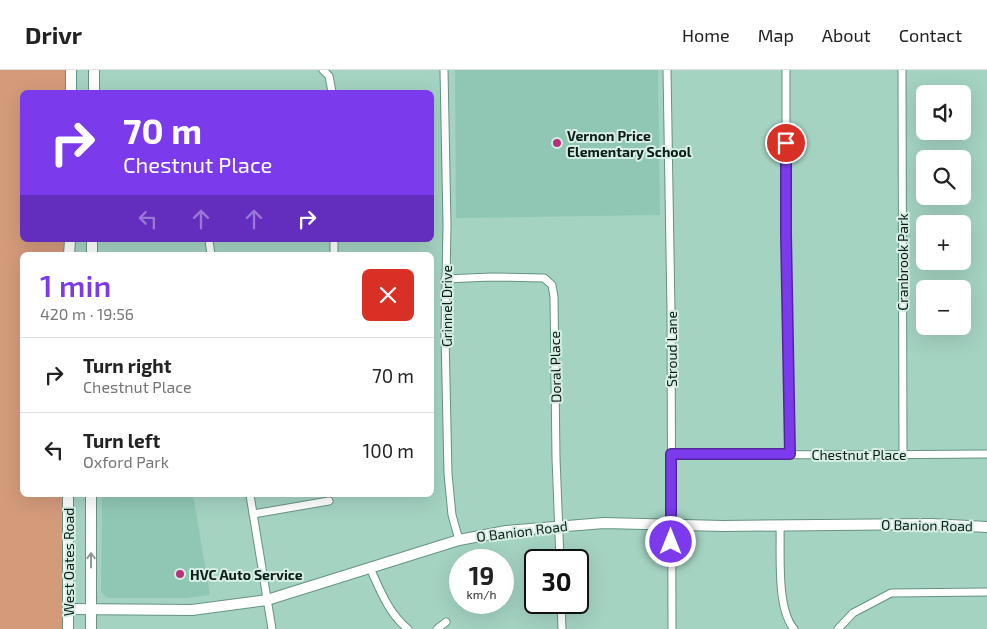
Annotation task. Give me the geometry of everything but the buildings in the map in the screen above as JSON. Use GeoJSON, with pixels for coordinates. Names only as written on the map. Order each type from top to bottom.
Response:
{"type":"FeatureCollection","features":[{"type":"Feature","properties":{"kind":"street"},"geometry":{"type":"LineString","coordinates":[[71,70],[71,90]]}},
{"type":"Feature","properties":{"kind":"street"},"geometry":{"type":"LineString","coordinates":[[94,70],[94,90]]}},
{"type":"Feature","properties":{"kind":"street"},"geometry":{"type":"LineString","coordinates":[[323,70],[329,76],[332,90]]}},
{"type":"Feature","properties":{"kind":"street","name":"Grinnel Drive"},"geometry":{"type":"LineString","coordinates":[[444,70],[448,474],[452,514],[459,540]]}},
{"type":"Feature","properties":{"kind":"street","name":"Stroud Lane"},"geometry":{"type":"LineString","coordinates":[[667,70],[672,629]]}},
{"type":"Feature","properties":{"kind":"street"},"geometry":{"type":"LineString","coordinates":[[786,70],[786,234],[790,454]]}},
{"type":"Feature","properties":{"kind":"street","name":"Cranbrook Park"},"geometry":{"type":"LineString","coordinates":[[902,70],[903,455]]}},
{"type":"Feature","properties":{"kind":"street","name":"Doral Place"},"geometry":{"type":"LineString","coordinates":[[445,279],[491,277],[544,278],[552,285],[554,297],[556,458],[560,549]]}},
{"type":"Feature","properties":{"kind":"street","name":"Chestnut Place"},"geometry":{"type":"LineString","coordinates":[[671,454],[987,454]]}},
{"type":"Feature","properties":{"kind":"street","name":"West Oates Road"},"geometry":{"type":"LineString","coordinates":[[68,497],[68,629]]}},
{"type":"Feature","properties":{"kind":"street","name":"West Oates Road"},"geometry":{"type":"LineString","coordinates":[[91,497],[91,629]]}},
{"type":"Feature","properties":{"kind":"street"},"geometry":{"type":"LineString","coordinates":[[250,497],[272,629]]}},
{"type":"Feature","properties":{"kind":"street"},"geometry":{"type":"LineString","coordinates":[[253,514],[329,501]]}},
{"type":"Feature","properties":{"kind":"street","name":"O Banion Road"},"geometry":{"type":"LineString","coordinates":[[68,608],[192,610],[267,600],[459,540],[506,531],[559,526],[604,523],[931,524],[987,527]]}},
{"type":"Feature","properties":{"kind":"street"},"geometry":{"type":"LineString","coordinates":[[780,525],[782,603],[789,622],[794,629]]}},
{"type":"Feature","properties":{"kind":"street"},"geometry":{"type":"LineString","coordinates":[[370,568],[385,600],[400,622],[408,629]]}},
{"type":"Feature","properties":{"kind":"street"},"geometry":{"type":"LineString","coordinates":[[838,629],[853,613],[891,592],[987,592]]}},
{"type":"Feature","properties":{"kind":"street"},"geometry":{"type":"LineString","coordinates":[[561,614],[562,629]]}},
{"type":"Feature","properties":{"kind":"street"},"geometry":{"type":"LineString","coordinates":[[437,629],[446,622]]}},
{"type":"Feature","properties":{"kind":"shaded area"},"geometry":{"type":"Polygon","coordinates":[[[0,70],[67,70],[67,90],[20,90],[20,242],[67,242],[67,252],[20,252],[20,497],[64,497],[63,629],[0,629],[0,70]]]}},
{"type":"Feature","properties":{"kind":"shaded area","name":"Vernon Price Elementary School"},"geometry":{"type":"Polygon","coordinates":[[[455,70],[658,70],[660,215],[456,218],[455,70]]]}},
{"type":"Feature","properties":{"kind":"shaded area"},"geometry":{"type":"Polygon","coordinates":[[[102,497],[193,497],[210,595],[186,598],[107,598],[101,592],[102,497]]]}},
{"type":"Feature","properties":{"kind":"place","name":"Vernon Price Elementary School"},"geometry":{"type":"Point","coordinates":[557,143]}},
{"type":"Feature","properties":{"kind":"place","name":"HVC Auto Service"},"geometry":{"type":"Point","coordinates":[180,574]}},
{"type":"Feature","properties":{"kind":"route"},"geometry":{"type":"LineString","coordinates":[[671,542],[671,454],[790,454],[786,143]]}}]}
